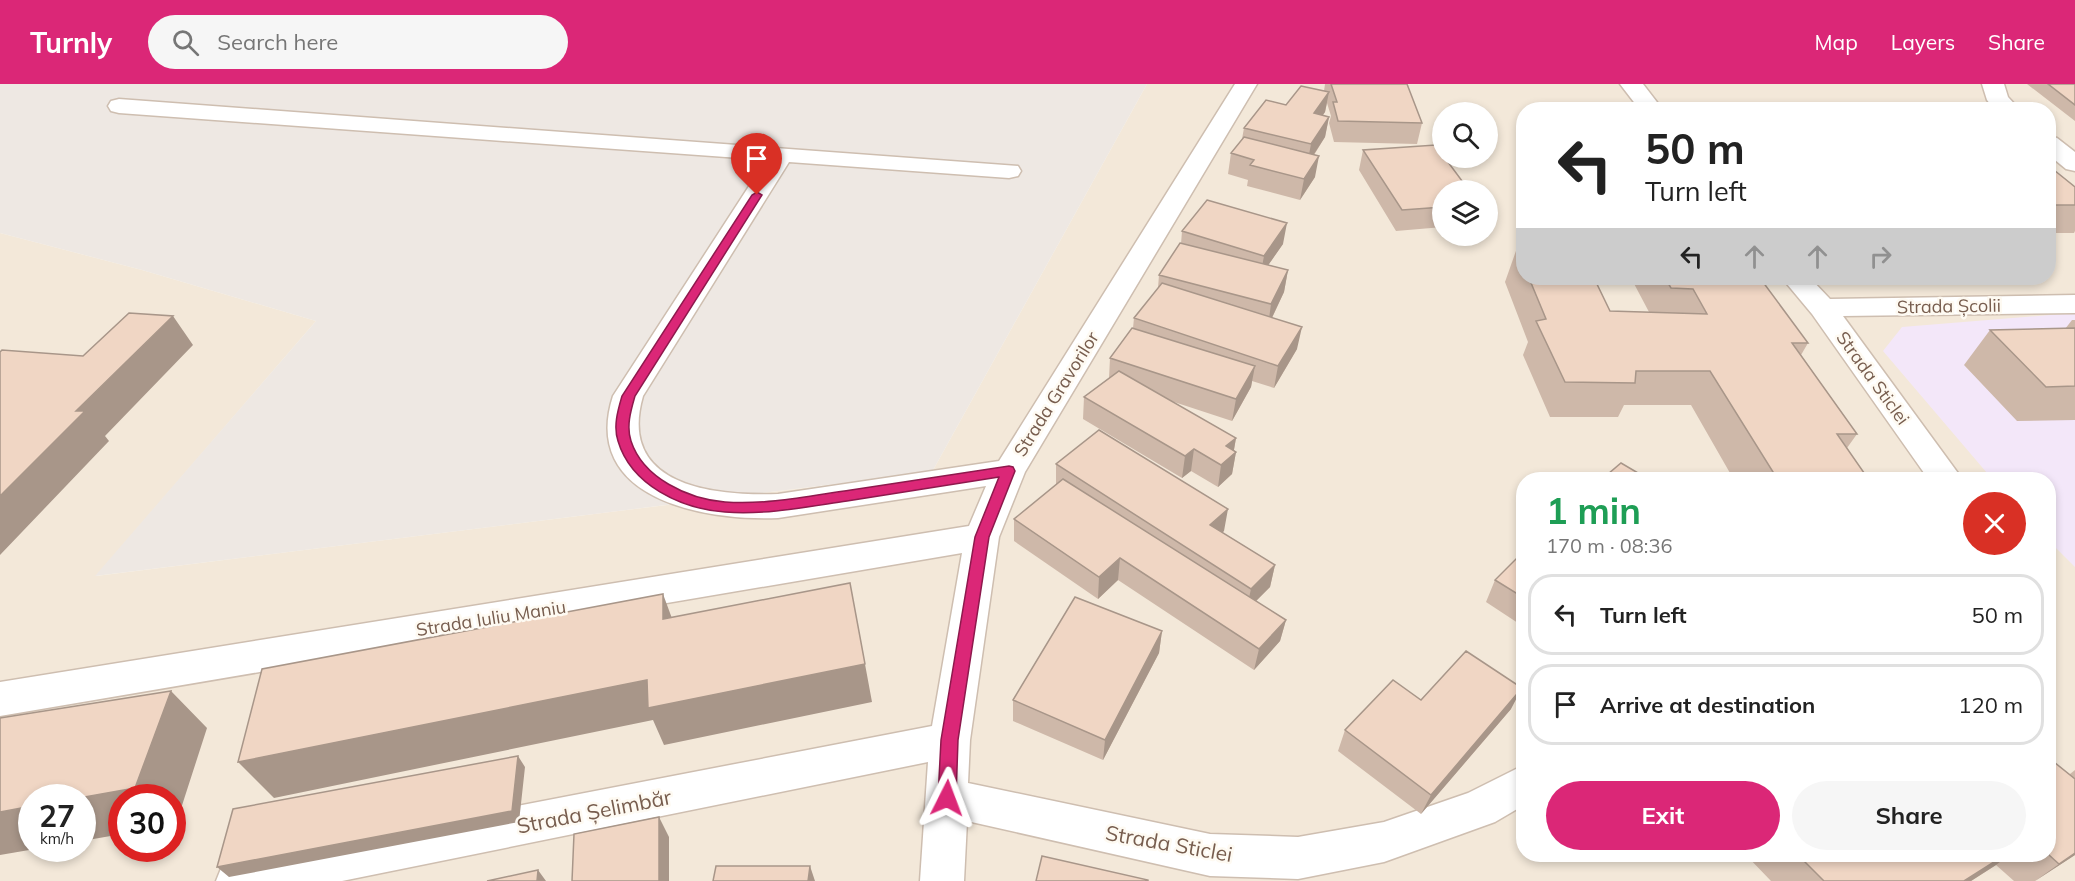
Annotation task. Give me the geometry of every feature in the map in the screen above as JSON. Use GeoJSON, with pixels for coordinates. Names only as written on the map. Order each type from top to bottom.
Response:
{"type":"FeatureCollection","features":[{"type":"Feature","properties":{"kind":"street","name":"Strada Gravorilor"},"geometry":{"type":"LineString","coordinates":[[942,881],[950,740],[982,537],[1009,471],[1246,84]]}},
{"type":"Feature","properties":{"kind":"street"},"geometry":{"type":"LineString","coordinates":[[1631,84],[1646,102]]}},
{"type":"Feature","properties":{"kind":"street"},"geometry":{"type":"LineString","coordinates":[[1993,84],[2000,102]]}},
{"type":"Feature","properties":{"kind":"street"},"geometry":{"type":"LineString","coordinates":[[119,106],[1009,171]]}},
{"type":"Feature","properties":{"kind":"street"},"geometry":{"type":"LineString","coordinates":[[2056,149],[2075,164]]}},
{"type":"Feature","properties":{"kind":"street"},"geometry":{"type":"LineString","coordinates":[[782,154],[628,396],[622,417],[623,439],[632,459],[648,478],[671,492],[700,502],[750,508],[778,506],[1009,471]]}},
{"type":"Feature","properties":{"kind":"street","name":"Strada Sticlei"},"geometry":{"type":"LineString","coordinates":[[1802,285],[1822,308],[1941,472]]}},
{"type":"Feature","properties":{"kind":"street","name":"Strada Școlii"},"geometry":{"type":"LineString","coordinates":[[1822,308],[2075,304]]}},
{"type":"Feature","properties":{"kind":"street","name":"Strada Iuliu Maniu"},"geometry":{"type":"LineString","coordinates":[[0,699],[982,537]]}},
{"type":"Feature","properties":{"kind":"street","name":"Strada Șelimbăr"},"geometry":{"type":"LineString","coordinates":[[238,881],[950,740]]}},
{"type":"Feature","properties":{"kind":"street","name":"Strada Sticlei"},"geometry":{"type":"LineString","coordinates":[[947,798],[1210,855],[1298,858],[1384,842],[1480,808],[1516,788]]}},
{"type":"Feature","properties":{"kind":"shaded area"},"geometry":{"type":"Polygon","coordinates":[[[0,84],[1147,84],[932,472],[95,576],[316,321],[142,270],[0,233],[0,84]]]}},
{"type":"Feature","properties":{"kind":"shaded area"},"geometry":{"type":"Polygon","coordinates":[[[1147,84],[2075,84],[2075,881],[0,881],[0,233],[142,270],[316,321],[96,576],[932,472],[1147,84]]]}},
{"type":"Feature","properties":{"kind":"shaded area"},"geometry":{"type":"Polygon","coordinates":[[[2075,313],[2075,567],[2056,548],[2056,472],[1986,472],[1883,351],[1902,327],[2075,313]]]}},
{"type":"Feature","properties":{"kind":"building"},"geometry":{"type":"Polygon","coordinates":[[[1331,84],[1407,84],[1422,123],[1338,121],[1333,102],[1337,102],[1331,84]]]}},
{"type":"Feature","properties":{"kind":"building"},"geometry":{"type":"Polygon","coordinates":[[[2048,84],[2075,84],[2075,105],[2048,84]]]}},
{"type":"Feature","properties":{"kind":"building"},"geometry":{"type":"Polygon","coordinates":[[[1301,86],[1329,92],[1314,113],[1329,117],[1311,144],[1244,128],[1266,100],[1286,105],[1301,86]]]}},
{"type":"Feature","properties":{"kind":"building"},"geometry":{"type":"Polygon","coordinates":[[[1244,137],[1319,156],[1304,179],[1250,165],[1254,160],[1231,153],[1244,137]]]}},
{"type":"Feature","properties":{"kind":"building"},"geometry":{"type":"Polygon","coordinates":[[[1432,145],[1432,168],[1452,168],[1461,180],[1432,180],[1432,208],[1402,210],[1363,150],[1432,145]]]}},
{"type":"Feature","properties":{"kind":"building"},"geometry":{"type":"Polygon","coordinates":[[[2056,172],[2075,187],[2075,205],[2056,205],[2056,172]]]}},
{"type":"Feature","properties":{"kind":"building"},"geometry":{"type":"Polygon","coordinates":[[[1207,200],[1287,223],[1264,256],[1182,231],[1207,200]]]}},
{"type":"Feature","properties":{"kind":"building"},"geometry":{"type":"Polygon","coordinates":[[[1180,243],[1288,270],[1271,304],[1159,275],[1180,243]]]}},
{"type":"Feature","properties":{"kind":"building"},"geometry":{"type":"Polygon","coordinates":[[[1162,283],[1302,327],[1278,366],[1134,318],[1162,283]]]}},
{"type":"Feature","properties":{"kind":"building"},"geometry":{"type":"Polygon","coordinates":[[[1532,285],[1597,285],[1610,311],[1707,314],[1693,289],[1671,288],[1669,285],[1765,285],[1808,343],[1792,343],[1857,434],[1837,434],[1863,472],[1773,472],[1710,371],[1636,371],[1635,383],[1565,382],[1536,321],[1546,319],[1532,285]]]}},
{"type":"Feature","properties":{"kind":"building"},"geometry":{"type":"Polygon","coordinates":[[[129,313],[173,316],[76,411],[85,411],[0,496],[0,352],[2,350],[83,356],[129,313]]]}},
{"type":"Feature","properties":{"kind":"building"},"geometry":{"type":"Polygon","coordinates":[[[1132,328],[1255,366],[1236,399],[1110,358],[1132,328]]]}},
{"type":"Feature","properties":{"kind":"building"},"geometry":{"type":"Polygon","coordinates":[[[2075,328],[2075,386],[2046,387],[1990,330],[2075,328]]]}},
{"type":"Feature","properties":{"kind":"building"},"geometry":{"type":"Polygon","coordinates":[[[1119,371],[1236,438],[1226,446],[1236,452],[1221,465],[1194,449],[1185,456],[1084,397],[1119,371]]]}},
{"type":"Feature","properties":{"kind":"building"},"geometry":{"type":"Polygon","coordinates":[[[1099,430],[1228,509],[1210,525],[1275,565],[1251,589],[1056,464],[1099,430]]]}},
{"type":"Feature","properties":{"kind":"building"},"geometry":{"type":"Polygon","coordinates":[[[1621,463],[1636,472],[1610,472],[1621,463]]]}},
{"type":"Feature","properties":{"kind":"building"},"geometry":{"type":"Polygon","coordinates":[[[1063,479],[1286,620],[1259,649],[1120,558],[1099,577],[1014,519],[1063,479]]]}},
{"type":"Feature","properties":{"kind":"building"},"geometry":{"type":"Polygon","coordinates":[[[1516,559],[1516,593],[1495,580],[1516,559]]]}},
{"type":"Feature","properties":{"kind":"building"},"geometry":{"type":"Polygon","coordinates":[[[850,583],[865,664],[648,708],[647,680],[238,762],[262,669],[663,594],[663,619],[850,583]]]}},
{"type":"Feature","properties":{"kind":"building"},"geometry":{"type":"Polygon","coordinates":[[[1075,597],[1162,631],[1105,740],[1013,700],[1075,597]]]}},
{"type":"Feature","properties":{"kind":"building"},"geometry":{"type":"Polygon","coordinates":[[[1466,651],[1516,684],[1516,695],[1431,795],[1345,730],[1393,680],[1421,700],[1466,651]]]}},
{"type":"Feature","properties":{"kind":"building"},"geometry":{"type":"Polygon","coordinates":[[[171,691],[136,784],[108,784],[108,793],[96,795],[96,784],[18,784],[18,809],[0,812],[0,718],[171,691]]]}},
{"type":"Feature","properties":{"kind":"building"},"geometry":{"type":"Polygon","coordinates":[[[518,756],[512,811],[217,867],[233,809],[518,756]]]}},
{"type":"Feature","properties":{"kind":"building"},"geometry":{"type":"Polygon","coordinates":[[[2056,764],[2075,779],[2075,853],[2059,864],[2056,861],[2056,764]]]}},
{"type":"Feature","properties":{"kind":"building"},"geometry":{"type":"Polygon","coordinates":[[[659,817],[659,881],[572,881],[574,834],[659,817]]]}},
{"type":"Feature","properties":{"kind":"building"},"geometry":{"type":"Polygon","coordinates":[[[1042,856],[1148,880],[1148,881],[1036,881],[1042,856]]]}},
{"type":"Feature","properties":{"kind":"building"},"geometry":{"type":"Polygon","coordinates":[[[1805,862],[1994,862],[1964,881],[1824,881],[1805,862]]]}},
{"type":"Feature","properties":{"kind":"building"},"geometry":{"type":"Polygon","coordinates":[[[716,866],[810,866],[808,881],[713,881],[716,866]]]}},
{"type":"Feature","properties":{"kind":"building"},"geometry":{"type":"Polygon","coordinates":[[[538,870],[537,881],[487,881],[538,870]]]}},
{"type":"Feature","properties":{"kind":"route"},"geometry":{"type":"LineString","coordinates":[[757,195],[628,396],[622,417],[623,439],[632,459],[648,478],[671,492],[724,507],[778,506],[1009,471],[982,537],[950,740],[947,798]]}}]}
